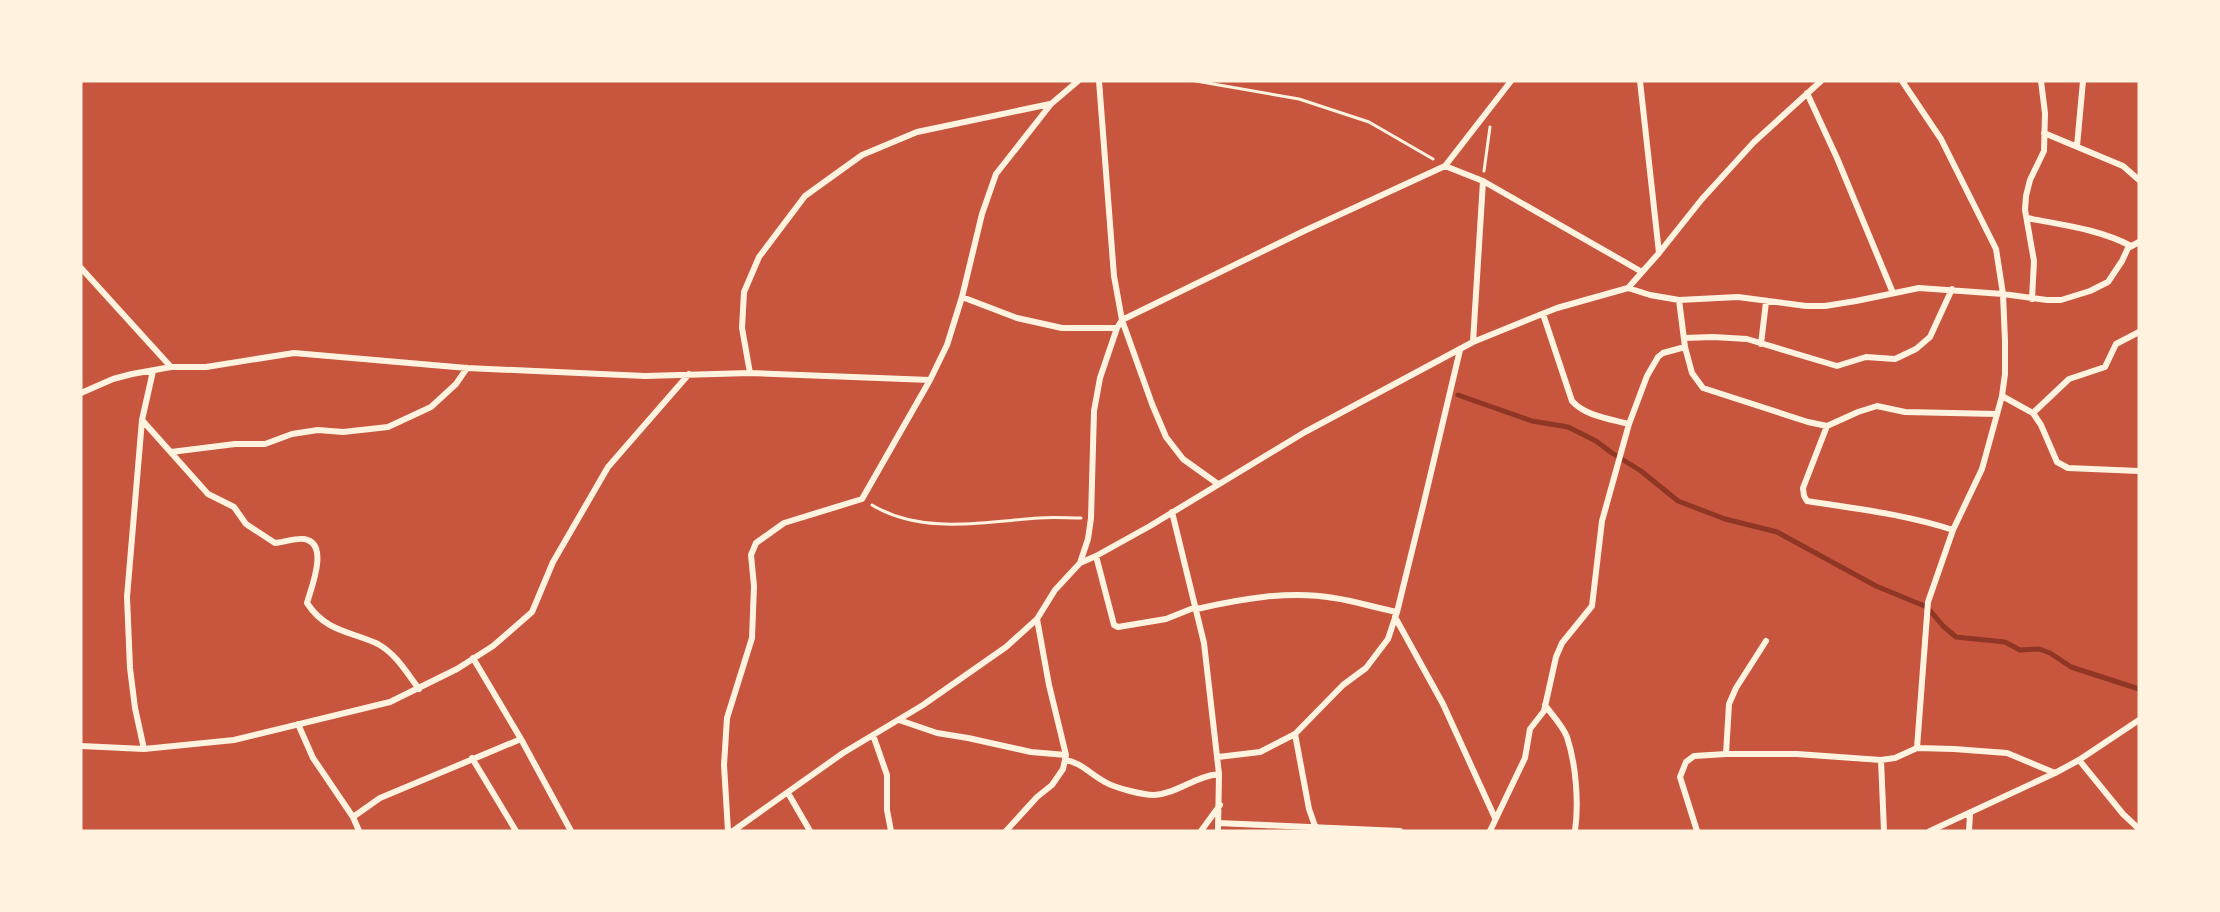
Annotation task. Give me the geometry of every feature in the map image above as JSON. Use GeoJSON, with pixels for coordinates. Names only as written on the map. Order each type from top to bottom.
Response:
{"type":"FeatureCollection","features":[{"type":"Feature","properties":{"kind":"street"},"geometry":{"type":"LineString","coordinates":[[728,831],[724,765],[727,718],[752,638],[754,586],[751,555],[756,543],[784,523],[862,499],[930,380],[947,345],[962,297],[982,214],[996,174],[1051,104],[1078,81]]}},
{"type":"Feature","properties":{"kind":"street"},"geometry":{"type":"LineString","coordinates":[[1100,81],[1114,276],[1122,320],[1166,437],[1183,459],[1218,484]]}},
{"type":"Feature","properties":{"kind":"street"},"geometry":{"type":"LineString","coordinates":[[1080,563],[1088,539],[1091,518],[1094,411],[1100,378],[1117,328],[1122,320],[1304,231],[1445,166],[1511,81]]}},
{"type":"Feature","properties":{"kind":"street"},"geometry":{"type":"LineString","coordinates":[[1640,81],[1659,253]]}},
{"type":"Feature","properties":{"kind":"street"},"geometry":{"type":"LineString","coordinates":[[733,831],[843,753],[899,720],[1006,647],[1037,619],[1055,590],[1080,563],[1172,512],[1305,432],[1473,342],[1543,314],[1628,288],[1754,141],[1821,81]]}},
{"type":"Feature","properties":{"kind":"street"},"geometry":{"type":"LineString","coordinates":[[1902,81],[1941,139],[1996,249],[2003,294],[2005,375],[2002,396],[1982,469],[1953,530],[1928,602],[1917,748]]}},
{"type":"Feature","properties":{"kind":"street"},"geometry":{"type":"LineString","coordinates":[[2032,299],[2034,261],[2027,219],[2026,196],[2030,180],[2044,151],[2042,81]]}},
{"type":"Feature","properties":{"kind":"street"},"geometry":{"type":"LineString","coordinates":[[2077,146],[2083,81]]}},
{"type":"Feature","properties":{"kind":"street"},"geometry":{"type":"LineString","coordinates":[[1807,93],[1893,293]]}},
{"type":"Feature","properties":{"kind":"street"},"geometry":{"type":"LineString","coordinates":[[750,373],[742,328],[744,292],[759,257],[805,196],[862,155],[917,132],[1051,104]]}},
{"type":"Feature","properties":{"kind":"street"},"geometry":{"type":"LineString","coordinates":[[2044,133],[2123,166],[2139,180]]}},
{"type":"Feature","properties":{"kind":"street"},"geometry":{"type":"LineString","coordinates":[[1445,166],[1483,181],[1642,272]]}},
{"type":"Feature","properties":{"kind":"street"},"geometry":{"type":"LineString","coordinates":[[1473,342],[1483,181]]}},
{"type":"Feature","properties":{"kind":"street"},"geometry":{"type":"LineString","coordinates":[[2027,219],[2098,232],[2116,237],[2131,246]]}},
{"type":"Feature","properties":{"kind":"street"},"geometry":{"type":"LineString","coordinates":[[1628,288],[1679,300],[1738,297],[1766,302],[1825,306],[1918,288],[1952,289],[2032,299],[2061,300],[2108,282],[2131,246],[2139,242]]}},
{"type":"Feature","properties":{"kind":"street"},"geometry":{"type":"LineString","coordinates":[[81,268],[171,367]]}},
{"type":"Feature","properties":{"kind":"street"},"geometry":{"type":"LineString","coordinates":[[1684,338],[1733,337],[1838,366],[1866,357],[1895,360],[1916,349],[1930,337],[1952,289]]}},
{"type":"Feature","properties":{"kind":"street"},"geometry":{"type":"LineString","coordinates":[[962,297],[1017,318],[1062,328],[1117,328]]}},
{"type":"Feature","properties":{"kind":"street"},"geometry":{"type":"LineString","coordinates":[[1679,300],[1685,347],[1692,373],[1702,388],[1827,426],[1877,406],[1905,412],[1997,414]]}},
{"type":"Feature","properties":{"kind":"street"},"geometry":{"type":"LineString","coordinates":[[1761,344],[1766,302]]}},
{"type":"Feature","properties":{"kind":"street"},"geometry":{"type":"LineString","coordinates":[[1543,314],[1572,401],[1576,406],[1589,412],[1629,424]]}},
{"type":"Feature","properties":{"kind":"street"},"geometry":{"type":"LineString","coordinates":[[2033,413],[2069,379],[2105,367],[2116,344],[2139,332]]}},
{"type":"Feature","properties":{"kind":"street"},"geometry":{"type":"LineString","coordinates":[[1490,831],[1525,758],[1530,729],[1541,716],[1556,657],[1562,643],[1592,606],[1602,521],[1629,424],[1647,376],[1658,357],[1663,353],[1685,347]]}},
{"type":"Feature","properties":{"kind":"street"},"geometry":{"type":"LineString","coordinates":[[1218,756],[1260,752],[1295,734],[1343,685],[1366,668],[1388,639],[1396,615],[1460,350]]}},
{"type":"Feature","properties":{"kind":"street"},"geometry":{"type":"LineString","coordinates":[[81,393],[113,378],[171,367],[206,367],[294,353],[467,368],[645,376],[750,373],[930,380]]}},
{"type":"Feature","properties":{"kind":"street"},"geometry":{"type":"LineString","coordinates":[[171,452],[235,444],[265,444],[292,434],[318,430],[343,432],[388,427],[431,407],[456,384],[467,368]]}},
{"type":"Feature","properties":{"kind":"street"},"geometry":{"type":"LineString","coordinates":[[144,749],[135,708],[130,668],[127,597],[142,420],[153,371]]}},
{"type":"Feature","properties":{"kind":"street"},"geometry":{"type":"LineString","coordinates":[[81,746],[144,749],[234,740],[390,702],[419,689],[493,646],[532,612],[553,562],[608,467],[690,375]]}},
{"type":"Feature","properties":{"kind":"street"},"geometry":{"type":"LineString","coordinates":[[2002,396],[2033,413],[2041,425],[2057,462],[2062,466],[2139,471]]}},
{"type":"Feature","properties":{"kind":"street"},"geometry":{"type":"LineString","coordinates":[[142,420],[208,494],[234,507],[246,524],[258,533],[275,543],[303,538],[312,541],[318,549],[318,563],[307,603],[316,617],[342,632],[378,644],[392,654],[419,689]]}},
{"type":"Feature","properties":{"kind":"street"},"geometry":{"type":"LineString","coordinates":[[1827,426],[1803,488],[1807,501],[1902,517],[1953,530]]}},
{"type":"Feature","properties":{"kind":"street"},"geometry":{"type":"LineString","coordinates":[[1172,512],[1204,643],[1218,756],[1220,805],[1218,831]]}},
{"type":"Feature","properties":{"kind":"street"},"geometry":{"type":"LineString","coordinates":[[1096,556],[1114,625],[1118,627],[1166,619],[1196,608],[1275,596],[1332,597],[1396,615],[1443,704],[1495,818]]}},
{"type":"Feature","properties":{"kind":"street"},"geometry":{"type":"LineString","coordinates":[[1006,831],[1037,797],[1052,785],[1063,770],[1065,758],[1037,619]]}},
{"type":"Feature","properties":{"kind":"street"},"geometry":{"type":"LineString","coordinates":[[1726,754],[1729,704],[1736,688],[1766,641]]}},
{"type":"Feature","properties":{"kind":"street"},"geometry":{"type":"LineString","coordinates":[[473,658],[521,739],[571,831]]}},
{"type":"Feature","properties":{"kind":"street"},"geometry":{"type":"LineString","coordinates":[[1545,705],[1566,734],[1569,746],[1578,809],[1575,831]]}},
{"type":"Feature","properties":{"kind":"street"},"geometry":{"type":"LineString","coordinates":[[899,720],[937,734],[1065,758],[1107,783],[1152,795],[1181,788],[1204,775],[1219,774]]}},
{"type":"Feature","properties":{"kind":"street"},"geometry":{"type":"LineString","coordinates":[[1930,831],[2055,773],[2079,760],[2139,720]]}},
{"type":"Feature","properties":{"kind":"street"},"geometry":{"type":"LineString","coordinates":[[298,724],[313,758],[353,817],[359,831]]}},
{"type":"Feature","properties":{"kind":"street"},"geometry":{"type":"LineString","coordinates":[[1295,734],[1309,809],[1315,826]]}},
{"type":"Feature","properties":{"kind":"street"},"geometry":{"type":"LineString","coordinates":[[873,735],[887,775],[887,810],[891,831]]}},
{"type":"Feature","properties":{"kind":"street"},"geometry":{"type":"LineString","coordinates":[[353,817],[380,798],[521,739]]}},
{"type":"Feature","properties":{"kind":"street"},"geometry":{"type":"LineString","coordinates":[[1697,831],[1680,777],[1686,762],[1694,756],[1797,754],[1881,760],[1895,758],[1917,748],[2007,753],[2055,773]]}},
{"type":"Feature","properties":{"kind":"street"},"geometry":{"type":"LineString","coordinates":[[472,758],[516,831]]}},
{"type":"Feature","properties":{"kind":"street"},"geometry":{"type":"LineString","coordinates":[[1881,760],[1884,831]]}},
{"type":"Feature","properties":{"kind":"street"},"geometry":{"type":"LineString","coordinates":[[2079,760],[2123,814],[2139,829]]}},
{"type":"Feature","properties":{"kind":"street"},"geometry":{"type":"LineString","coordinates":[[788,793],[808,830]]}},
{"type":"Feature","properties":{"kind":"street"},"geometry":{"type":"LineString","coordinates":[[1200,831],[1220,805]]}},
{"type":"Feature","properties":{"kind":"street"},"geometry":{"type":"LineString","coordinates":[[1969,831],[1970,814]]}},
{"type":"Feature","properties":{"kind":"street"},"geometry":{"type":"LineString","coordinates":[[1218,823],[1400,831]]}},
{"type":"Feature","properties":{"kind":"path"},"geometry":{"type":"LineString","coordinates":[[1196,81],[1309,102],[1369,123],[1445,166]]}},
{"type":"Feature","properties":{"kind":"path"},"geometry":{"type":"LineString","coordinates":[[1483,181],[1491,126]]}},
{"type":"Feature","properties":{"kind":"path"},"geometry":{"type":"LineString","coordinates":[[862,499],[899,518],[925,523],[959,525],[1042,518],[1091,518]]}},
{"type":"Feature","properties":{"kind":"waterway"},"geometry":{"type":"LineString","coordinates":[[1458,395],[1532,421],[1568,427],[1596,441],[1641,471],[1678,501],[1725,519],[1777,532],[1876,586],[1927,607],[1956,637],[2005,642],[2020,650],[2039,649],[2050,653],[2071,667],[2139,689]]}}]}
